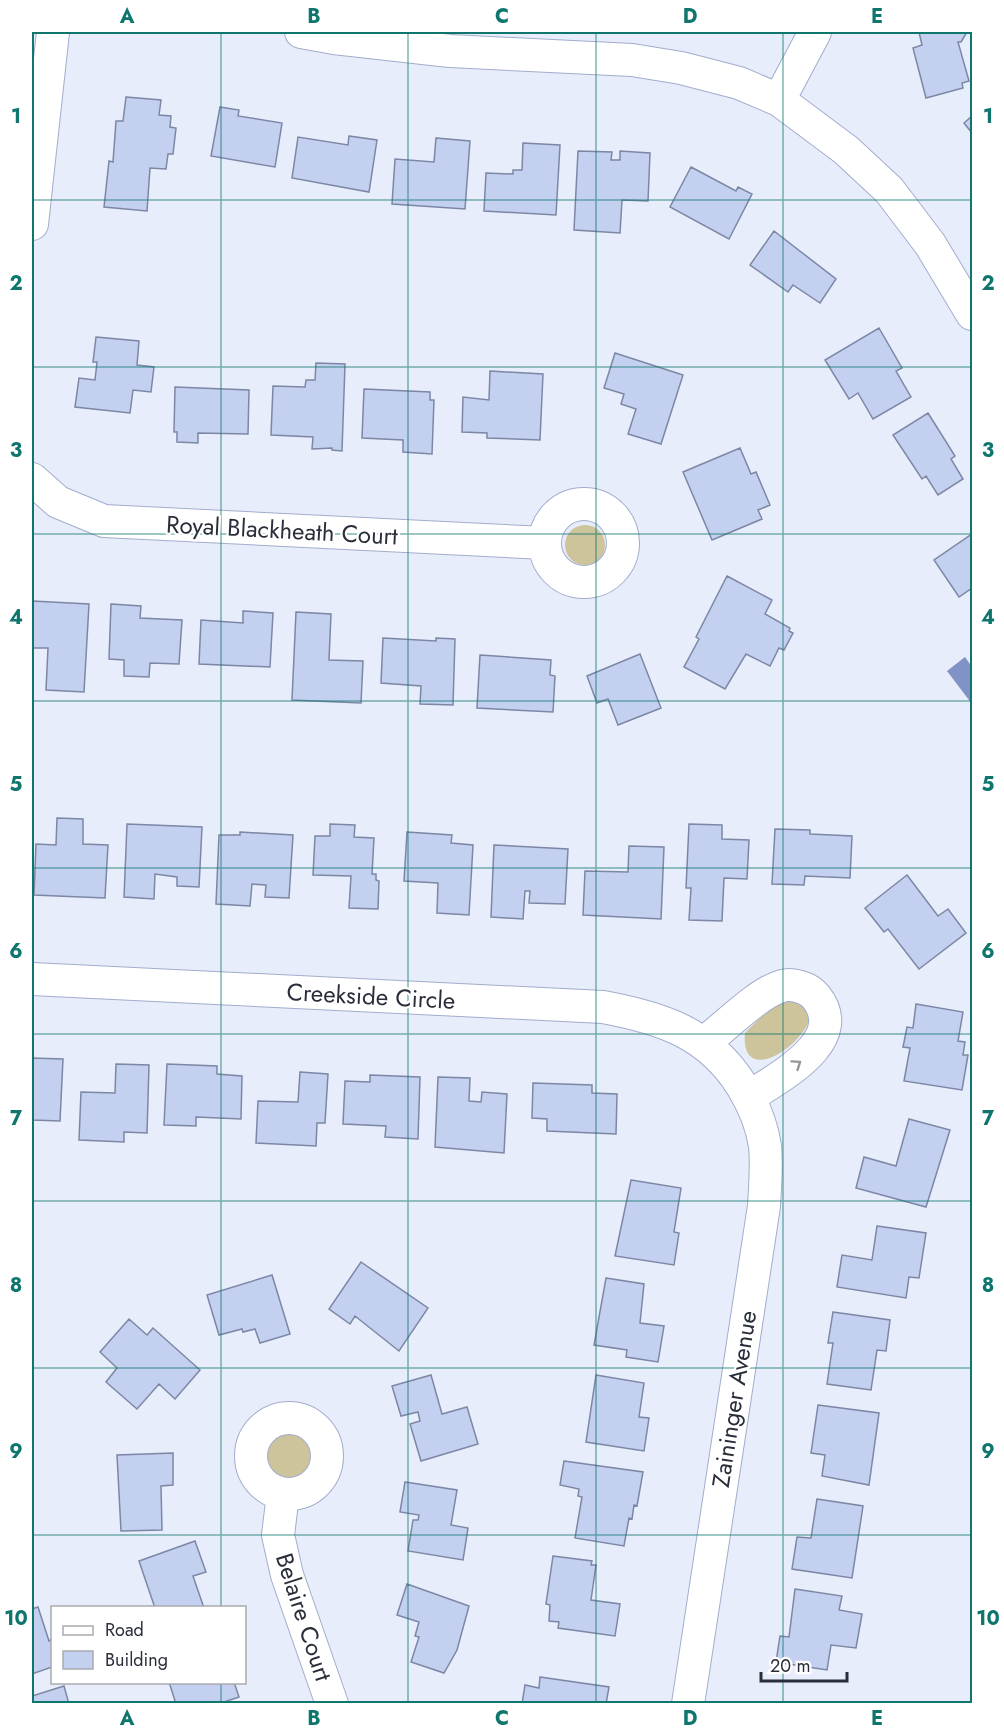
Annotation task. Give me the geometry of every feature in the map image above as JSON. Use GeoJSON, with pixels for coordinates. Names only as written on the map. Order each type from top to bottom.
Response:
{"type":"FeatureCollection","features":[{"type":"Feature","properties":{"kind":"street"},"geometry":{"type":"LineString","coordinates":[[32,224],[53,32]]}},
{"type":"Feature","properties":{"kind":"street"},"geometry":{"type":"LineString","coordinates":[[301,32],[379,37],[450,51],[632,60],[681,68],[739,83],[779,100],[846,150],[889,190],[930,244],[972,314]]}},
{"type":"Feature","properties":{"kind":"street"},"geometry":{"type":"LineString","coordinates":[[779,100],[815,32]]}},
{"type":"Feature","properties":{"kind":"street","name":"Royal Blackheath Court"},"geometry":{"type":"LineString","coordinates":[[32,479],[58,502],[104,521],[545,543]]}},
{"type":"Feature","properties":{"kind":"street","name":"Creekside Circle"},"geometry":{"type":"LineString","coordinates":[[32,979],[603,1007],[634,1013],[665,1023],[705,1042],[729,1065],[749,1097]]}},
{"type":"Feature","properties":{"kind":"street"},"geometry":{"type":"LineString","coordinates":[[705,1042],[768,992],[785,985],[803,987],[816,997],[824,1016],[823,1031],[816,1047],[805,1059],[749,1097]]}},
{"type":"Feature","properties":{"kind":"street","name":"Zaininger Avenue"},"geometry":{"type":"LineString","coordinates":[[688,1704],[764,1206],[765,1145],[749,1097]]}},
{"type":"Feature","properties":{"kind":"street","name":"Belaire Court"},"geometry":{"type":"LineString","coordinates":[[283,1494],[278,1535],[287,1575],[332,1704]]}},
{"type":"Feature","properties":{"kind":"shaded area"},"geometry":{"type":"Polygon","coordinates":[[[585,525],[593,526],[599,531],[604,537],[604,553],[599,559],[593,564],[585,565],[577,564],[571,559],[566,553],[565,545],[566,537],[571,531],[577,526],[585,525]]]}},
{"type":"Feature","properties":{"kind":"shaded area"},"geometry":{"type":"Polygon","coordinates":[[[797,1000],[811,1015],[797,1039],[774,1056],[762,1060],[752,1058],[746,1049],[745,1033],[776,1002],[797,1000]]]}},
{"type":"Feature","properties":{"kind":"shaded area"},"geometry":{"type":"Polygon","coordinates":[[[289,1433],[305,1440],[312,1456],[305,1472],[289,1479],[273,1472],[266,1456],[273,1440],[289,1433]]]}},
{"type":"Feature","properties":{"kind":"water"},"geometry":{"type":"Polygon","coordinates":[[[965,657],[972,667],[972,704],[947,671],[965,657]]]}},
{"type":"Feature","properties":{"kind":"building"},"geometry":{"type":"Polygon","coordinates":[[[919,32],[967,32],[961,42],[958,42],[969,81],[962,83],[963,88],[926,98],[913,48],[922,45],[919,32]]]}},
{"type":"Feature","properties":{"kind":"building"},"geometry":{"type":"Polygon","coordinates":[[[126,97],[161,100],[159,115],[171,116],[170,127],[176,128],[173,154],[168,154],[166,169],[150,168],[147,211],[104,207],[109,161],[113,162],[116,121],[123,121],[126,97]]]}},
{"type":"Feature","properties":{"kind":"building"},"geometry":{"type":"Polygon","coordinates":[[[220,107],[239,110],[238,116],[282,123],[275,167],[211,156],[220,107]]]}},
{"type":"Feature","properties":{"kind":"building"},"geometry":{"type":"Polygon","coordinates":[[[972,116],[972,133],[964,123],[972,116]]]}},
{"type":"Feature","properties":{"kind":"building"},"geometry":{"type":"Polygon","coordinates":[[[349,136],[377,140],[369,192],[292,178],[298,137],[348,145],[349,136]]]}},
{"type":"Feature","properties":{"kind":"building"},"geometry":{"type":"Polygon","coordinates":[[[436,138],[470,141],[465,209],[392,204],[395,159],[434,162],[436,138]]]}},
{"type":"Feature","properties":{"kind":"building"},"geometry":{"type":"Polygon","coordinates":[[[523,143],[560,145],[556,215],[484,211],[486,173],[513,174],[513,170],[522,170],[523,143]]]}},
{"type":"Feature","properties":{"kind":"building"},"geometry":{"type":"Polygon","coordinates":[[[578,151],[612,152],[611,160],[620,160],[620,151],[650,153],[648,201],[622,200],[620,233],[574,230],[578,151]]]}},
{"type":"Feature","properties":{"kind":"building"},"geometry":{"type":"Polygon","coordinates":[[[691,167],[736,191],[738,187],[752,194],[729,239],[670,207],[691,167]]]}},
{"type":"Feature","properties":{"kind":"building"},"geometry":{"type":"Polygon","coordinates":[[[774,231],[836,279],[820,303],[793,285],[788,292],[750,265],[774,231]]]}},
{"type":"Feature","properties":{"kind":"building"},"geometry":{"type":"Polygon","coordinates":[[[879,328],[902,368],[896,371],[911,397],[873,419],[858,393],[849,399],[825,360],[879,328]]]}},
{"type":"Feature","properties":{"kind":"building"},"geometry":{"type":"Polygon","coordinates":[[[96,337],[139,341],[137,365],[154,367],[151,392],[133,390],[130,413],[75,407],[79,378],[95,380],[97,362],[93,362],[96,337]]]}},
{"type":"Feature","properties":{"kind":"building"},"geometry":{"type":"Polygon","coordinates":[[[615,353],[683,375],[661,444],[628,434],[636,409],[621,404],[624,394],[604,388],[615,353]]]}},
{"type":"Feature","properties":{"kind":"building"},"geometry":{"type":"Polygon","coordinates":[[[316,363],[345,364],[342,451],[332,450],[332,448],[312,449],[313,437],[271,435],[273,386],[305,387],[306,380],[315,380],[316,363]]]}},
{"type":"Feature","properties":{"kind":"building"},"geometry":{"type":"Polygon","coordinates":[[[490,371],[543,374],[540,440],[487,438],[487,433],[462,432],[463,397],[489,400],[490,371]]]}},
{"type":"Feature","properties":{"kind":"building"},"geometry":{"type":"Polygon","coordinates":[[[175,387],[249,390],[248,434],[198,433],[198,443],[177,442],[177,432],[174,432],[175,387]]]}},
{"type":"Feature","properties":{"kind":"building"},"geometry":{"type":"Polygon","coordinates":[[[364,389],[430,392],[430,400],[434,400],[432,454],[403,452],[403,440],[362,438],[364,389]]]}},
{"type":"Feature","properties":{"kind":"building"},"geometry":{"type":"Polygon","coordinates":[[[928,413],[955,456],[951,459],[963,479],[938,495],[926,476],[922,479],[893,435],[928,413]]]}},
{"type":"Feature","properties":{"kind":"building"},"geometry":{"type":"Polygon","coordinates":[[[740,448],[751,474],[756,472],[770,505],[758,510],[762,519],[712,540],[683,472],[740,448]]]}},
{"type":"Feature","properties":{"kind":"building"},"geometry":{"type":"Polygon","coordinates":[[[972,534],[972,588],[959,597],[934,560],[972,534]]]}},
{"type":"Feature","properties":{"kind":"building"},"geometry":{"type":"Polygon","coordinates":[[[727,576],[772,600],[765,614],[790,628],[789,631],[793,633],[784,650],[779,648],[770,666],[746,654],[725,689],[684,667],[699,639],[696,637],[727,576]]]}},
{"type":"Feature","properties":{"kind":"building"},"geometry":{"type":"Polygon","coordinates":[[[32,601],[89,604],[84,692],[46,690],[48,648],[32,648],[32,601]]]}},
{"type":"Feature","properties":{"kind":"building"},"geometry":{"type":"Polygon","coordinates":[[[111,604],[141,606],[140,618],[182,620],[179,664],[150,663],[149,677],[124,676],[124,660],[109,659],[111,604]]]}},
{"type":"Feature","properties":{"kind":"building"},"geometry":{"type":"Polygon","coordinates":[[[243,611],[273,613],[270,667],[199,664],[201,620],[243,623],[243,611]]]}},
{"type":"Feature","properties":{"kind":"building"},"geometry":{"type":"Polygon","coordinates":[[[296,612],[331,614],[329,660],[363,661],[361,703],[292,700],[296,612]]]}},
{"type":"Feature","properties":{"kind":"building"},"geometry":{"type":"Polygon","coordinates":[[[383,638],[436,641],[436,638],[455,639],[453,705],[420,704],[421,686],[381,683],[383,638]]]}},
{"type":"Feature","properties":{"kind":"building"},"geometry":{"type":"Polygon","coordinates":[[[640,654],[661,708],[618,725],[608,699],[597,703],[587,676],[640,654]]]}},
{"type":"Feature","properties":{"kind":"building"},"geometry":{"type":"Polygon","coordinates":[[[480,655],[551,660],[550,675],[555,676],[553,712],[477,708],[480,655]]]}},
{"type":"Feature","properties":{"kind":"building"},"geometry":{"type":"Polygon","coordinates":[[[57,818],[83,819],[83,844],[108,845],[105,898],[34,895],[36,844],[56,845],[57,818]]]}},
{"type":"Feature","properties":{"kind":"building"},"geometry":{"type":"Polygon","coordinates":[[[127,824],[202,827],[199,887],[177,886],[177,877],[155,874],[154,899],[124,897],[127,824]]]}},
{"type":"Feature","properties":{"kind":"building"},"geometry":{"type":"Polygon","coordinates":[[[330,824],[355,825],[354,837],[374,838],[372,874],[376,874],[376,880],[379,881],[378,909],[349,908],[351,876],[313,875],[315,836],[330,836],[330,824]]]}},
{"type":"Feature","properties":{"kind":"building"},"geometry":{"type":"Polygon","coordinates":[[[689,824],[722,825],[722,839],[749,840],[747,879],[724,878],[722,921],[689,920],[691,888],[686,888],[689,824]]]}},
{"type":"Feature","properties":{"kind":"building"},"geometry":{"type":"Polygon","coordinates":[[[775,829],[810,830],[810,834],[852,836],[850,878],[805,876],[804,885],[772,884],[775,829]]]}},
{"type":"Feature","properties":{"kind":"building"},"geometry":{"type":"Polygon","coordinates":[[[240,832],[293,835],[289,898],[265,897],[266,885],[252,884],[250,906],[216,904],[219,835],[240,835],[240,832]]]}},
{"type":"Feature","properties":{"kind":"building"},"geometry":{"type":"Polygon","coordinates":[[[407,832],[452,835],[451,843],[473,845],[469,915],[437,913],[438,883],[404,881],[407,832]]]}},
{"type":"Feature","properties":{"kind":"building"},"geometry":{"type":"Polygon","coordinates":[[[494,845],[568,849],[565,904],[529,903],[530,891],[525,891],[523,919],[491,917],[494,845]]]}},
{"type":"Feature","properties":{"kind":"building"},"geometry":{"type":"Polygon","coordinates":[[[629,846],[664,847],[661,919],[583,915],[585,871],[628,872],[629,846]]]}},
{"type":"Feature","properties":{"kind":"building"},"geometry":{"type":"Polygon","coordinates":[[[907,875],[938,916],[948,909],[966,933],[919,969],[888,929],[884,932],[865,908],[907,875]]]}},
{"type":"Feature","properties":{"kind":"building"},"geometry":{"type":"Polygon","coordinates":[[[916,1004],[963,1012],[958,1041],[965,1042],[963,1055],[968,1055],[962,1090],[904,1081],[910,1048],[903,1047],[907,1027],[913,1028],[916,1004]]]}},
{"type":"Feature","properties":{"kind":"building"},"geometry":{"type":"Polygon","coordinates":[[[32,1058],[63,1059],[60,1121],[32,1120],[32,1058]]]}},
{"type":"Feature","properties":{"kind":"building"},"geometry":{"type":"Polygon","coordinates":[[[116,1064],[149,1065],[147,1133],[124,1132],[124,1142],[79,1140],[81,1092],[115,1093],[116,1064]]]}},
{"type":"Feature","properties":{"kind":"building"},"geometry":{"type":"Polygon","coordinates":[[[167,1064],[217,1066],[217,1074],[242,1076],[241,1119],[196,1117],[196,1126],[164,1125],[167,1064]]]}},
{"type":"Feature","properties":{"kind":"building"},"geometry":{"type":"Polygon","coordinates":[[[300,1072],[328,1074],[325,1123],[317,1123],[316,1146],[256,1143],[258,1101],[298,1102],[300,1072]]]}},
{"type":"Feature","properties":{"kind":"building"},"geometry":{"type":"Polygon","coordinates":[[[370,1075],[420,1077],[418,1139],[385,1137],[386,1126],[343,1124],[345,1081],[370,1082],[370,1075]]]}},
{"type":"Feature","properties":{"kind":"building"},"geometry":{"type":"Polygon","coordinates":[[[438,1077],[470,1078],[469,1101],[481,1102],[482,1092],[507,1094],[504,1153],[435,1147],[438,1077]]]}},
{"type":"Feature","properties":{"kind":"building"},"geometry":{"type":"Polygon","coordinates":[[[533,1083],[592,1085],[592,1093],[617,1094],[616,1134],[547,1131],[547,1119],[532,1118],[533,1083]]]}},
{"type":"Feature","properties":{"kind":"building"},"geometry":{"type":"Polygon","coordinates":[[[909,1119],[950,1130],[926,1207],[856,1188],[864,1157],[896,1166],[909,1119]]]}},
{"type":"Feature","properties":{"kind":"building"},"geometry":{"type":"Polygon","coordinates":[[[631,1180],[681,1188],[674,1232],[679,1233],[674,1265],[615,1256],[631,1180]]]}},
{"type":"Feature","properties":{"kind":"building"},"geometry":{"type":"Polygon","coordinates":[[[877,1226],[926,1233],[919,1278],[909,1277],[906,1298],[837,1287],[842,1255],[872,1260],[877,1226]]]}},
{"type":"Feature","properties":{"kind":"building"},"geometry":{"type":"Polygon","coordinates":[[[361,1262],[428,1308],[399,1351],[355,1316],[350,1324],[329,1309],[361,1262]]]}},
{"type":"Feature","properties":{"kind":"building"},"geometry":{"type":"Polygon","coordinates":[[[272,1275],[290,1334],[260,1343],[255,1329],[243,1332],[242,1329],[219,1335],[207,1295],[272,1275]]]}},
{"type":"Feature","properties":{"kind":"building"},"geometry":{"type":"Polygon","coordinates":[[[606,1278],[644,1284],[640,1323],[664,1326],[658,1362],[626,1357],[627,1350],[594,1345],[606,1278]]]}},
{"type":"Feature","properties":{"kind":"building"},"geometry":{"type":"Polygon","coordinates":[[[833,1312],[890,1320],[886,1351],[877,1350],[871,1390],[827,1384],[833,1343],[828,1343],[833,1312]]]}},
{"type":"Feature","properties":{"kind":"building"},"geometry":{"type":"Polygon","coordinates":[[[129,1319],[147,1335],[153,1328],[200,1370],[175,1399],[159,1384],[137,1409],[106,1382],[117,1368],[100,1352],[129,1319]]]}},
{"type":"Feature","properties":{"kind":"building"},"geometry":{"type":"Polygon","coordinates":[[[431,1375],[442,1414],[467,1407],[478,1444],[421,1461],[410,1424],[420,1421],[418,1412],[401,1416],[392,1386],[431,1375]]]}},
{"type":"Feature","properties":{"kind":"building"},"geometry":{"type":"Polygon","coordinates":[[[596,1375],[644,1383],[639,1417],[649,1418],[644,1451],[586,1442],[596,1375]]]}},
{"type":"Feature","properties":{"kind":"building"},"geometry":{"type":"Polygon","coordinates":[[[818,1405],[879,1413],[869,1485],[822,1476],[825,1455],[811,1453],[818,1405]]]}},
{"type":"Feature","properties":{"kind":"building"},"geometry":{"type":"Polygon","coordinates":[[[173,1453],[173,1485],[161,1486],[162,1530],[121,1531],[117,1455],[173,1453]]]}},
{"type":"Feature","properties":{"kind":"building"},"geometry":{"type":"Polygon","coordinates":[[[564,1461],[643,1472],[637,1506],[634,1505],[632,1519],[629,1518],[624,1546],[575,1538],[582,1497],[578,1496],[579,1489],[560,1485],[564,1461]]]}},
{"type":"Feature","properties":{"kind":"building"},"geometry":{"type":"Polygon","coordinates":[[[405,1482],[457,1490],[451,1525],[468,1528],[463,1560],[408,1551],[413,1520],[418,1520],[419,1515],[400,1512],[405,1482]]]}},
{"type":"Feature","properties":{"kind":"building"},"geometry":{"type":"Polygon","coordinates":[[[817,1499],[863,1506],[852,1578],[792,1569],[797,1537],[811,1538],[817,1499]]]}},
{"type":"Feature","properties":{"kind":"building"},"geometry":{"type":"Polygon","coordinates":[[[195,1541],[206,1572],[193,1576],[203,1606],[154,1606],[139,1561],[195,1541]]]}},
{"type":"Feature","properties":{"kind":"building"},"geometry":{"type":"Polygon","coordinates":[[[553,1556],[592,1561],[591,1565],[596,1565],[591,1600],[620,1604],[615,1636],[558,1628],[559,1622],[549,1621],[550,1605],[546,1604],[553,1556]]]}},
{"type":"Feature","properties":{"kind":"building"},"geometry":{"type":"Polygon","coordinates":[[[407,1584],[469,1606],[457,1650],[444,1673],[411,1662],[419,1637],[415,1636],[419,1622],[397,1615],[407,1584]]]}},
{"type":"Feature","properties":{"kind":"building"},"geometry":{"type":"Polygon","coordinates":[[[795,1589],[842,1596],[839,1610],[862,1614],[856,1648],[831,1645],[827,1670],[776,1662],[780,1636],[789,1637],[795,1589]]]}},
{"type":"Feature","properties":{"kind":"building"},"geometry":{"type":"Polygon","coordinates":[[[38,1607],[49,1641],[51,1640],[51,1667],[32,1674],[32,1609],[38,1607]]]}},
{"type":"Feature","properties":{"kind":"building"},"geometry":{"type":"Polygon","coordinates":[[[540,1677],[609,1687],[606,1704],[522,1704],[525,1685],[539,1688],[540,1677]]]}},
{"type":"Feature","properties":{"kind":"building"},"geometry":{"type":"Polygon","coordinates":[[[170,1684],[235,1684],[239,1697],[218,1704],[176,1704],[170,1684]]]}},
{"type":"Feature","properties":{"kind":"building"},"geometry":{"type":"Polygon","coordinates":[[[64,1686],[69,1704],[32,1704],[32,1696],[64,1686]]]}}]}
